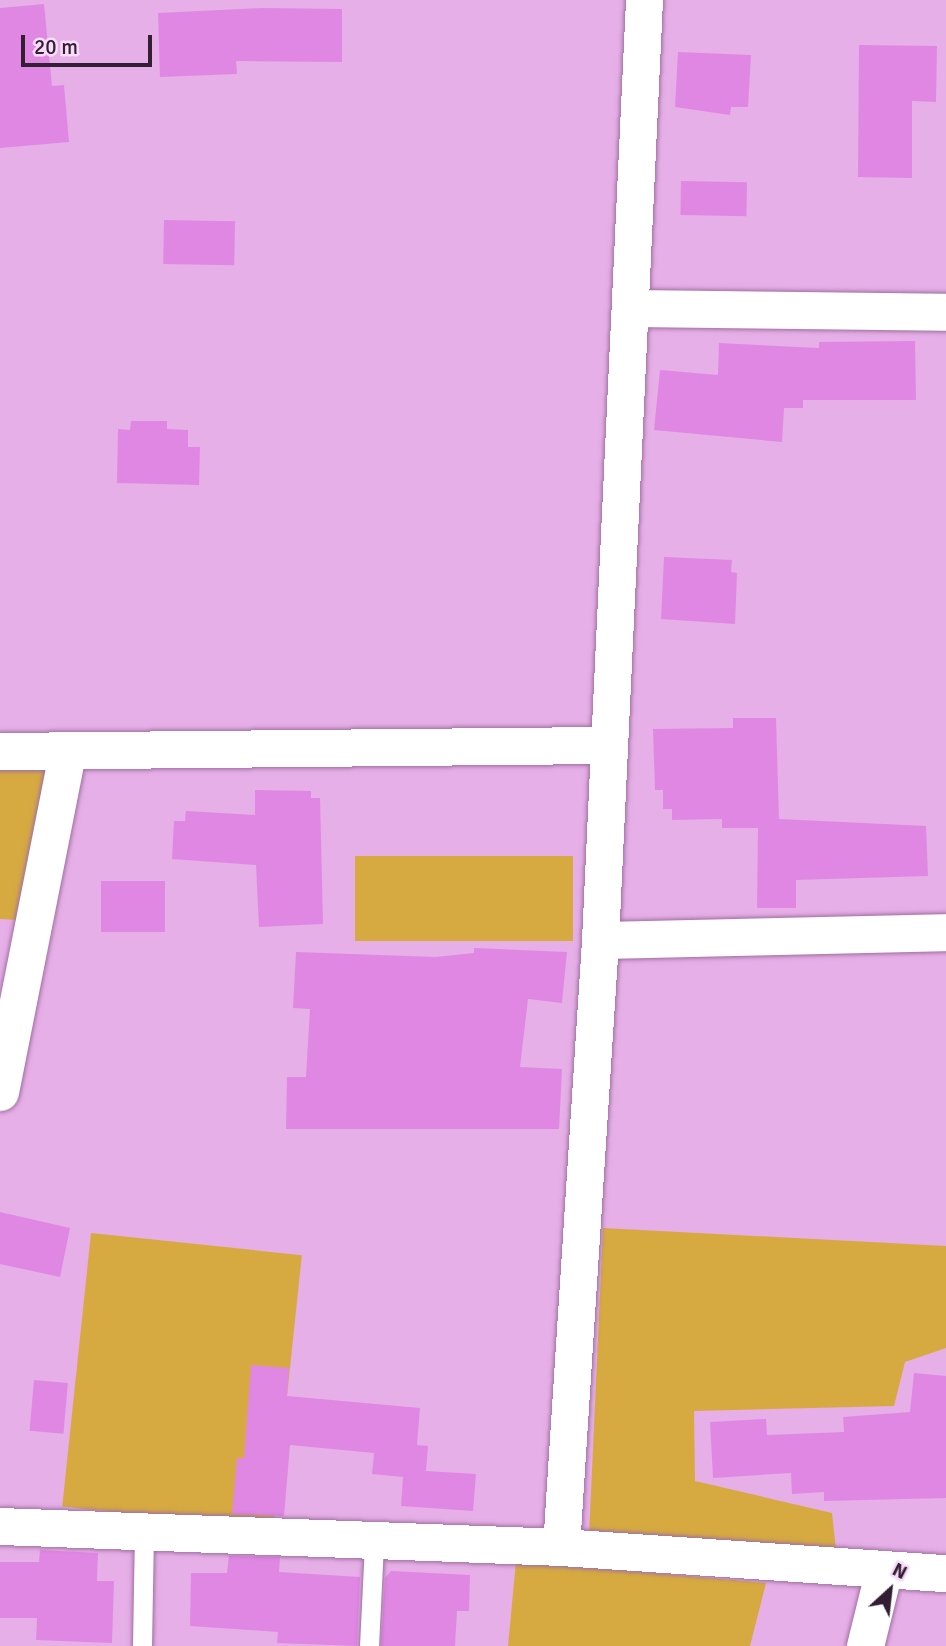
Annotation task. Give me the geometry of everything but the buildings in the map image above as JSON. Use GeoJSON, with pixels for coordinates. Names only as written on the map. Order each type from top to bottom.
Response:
{"type":"FeatureCollection","features":[{"type":"Feature","properties":{"kind":"street"},"geometry":{"type":"LineString","coordinates":[[561,1548],[600,940],[606,745],[644,0]]}},
{"type":"Feature","properties":{"kind":"street"},"geometry":{"type":"LineString","coordinates":[[630,308],[946,312]]}},
{"type":"Feature","properties":{"kind":"street"},"geometry":{"type":"LineString","coordinates":[[0,751],[67,753],[606,745]]}},
{"type":"Feature","properties":{"kind":"street"},"geometry":{"type":"LineString","coordinates":[[0,1092],[67,753]]}},
{"type":"Feature","properties":{"kind":"street"},"geometry":{"type":"LineString","coordinates":[[600,940],[946,932]]}},
{"type":"Feature","properties":{"kind":"street"},"geometry":{"type":"LineString","coordinates":[[0,1526],[561,1548],[946,1573]]}},
{"type":"Feature","properties":{"kind":"street"},"geometry":{"type":"LineString","coordinates":[[865,1646],[884,1569]]}},
{"type":"Feature","properties":{"kind":"lane"},"geometry":{"type":"LineString","coordinates":[[142,1646],[144,1532]]}},
{"type":"Feature","properties":{"kind":"lane"},"geometry":{"type":"LineString","coordinates":[[369,1646],[374,1542]]}},
{"type":"Feature","properties":{"kind":"shaded area"},"geometry":{"type":"Polygon","coordinates":[[[0,767],[54,768],[16,920],[0,919],[0,767]]]}},
{"type":"Feature","properties":{"kind":"shaded area"},"geometry":{"type":"Polygon","coordinates":[[[355,856],[573,856],[573,941],[355,941],[355,856]]]}},
{"type":"Feature","properties":{"kind":"shaded area"},"geometry":{"type":"Polygon","coordinates":[[[603,1228],[946,1246],[946,1348],[905,1362],[894,1406],[694,1411],[695,1481],[832,1513],[836,1550],[589,1536],[603,1228]]]}},
{"type":"Feature","properties":{"kind":"shaded area"},"geometry":{"type":"Polygon","coordinates":[[[91,1233],[302,1255],[273,1529],[62,1506],[91,1233]]]}},
{"type":"Feature","properties":{"kind":"shaded area"},"geometry":{"type":"Polygon","coordinates":[[[516,1561],[766,1583],[750,1646],[508,1646],[516,1561]]]}}]}
